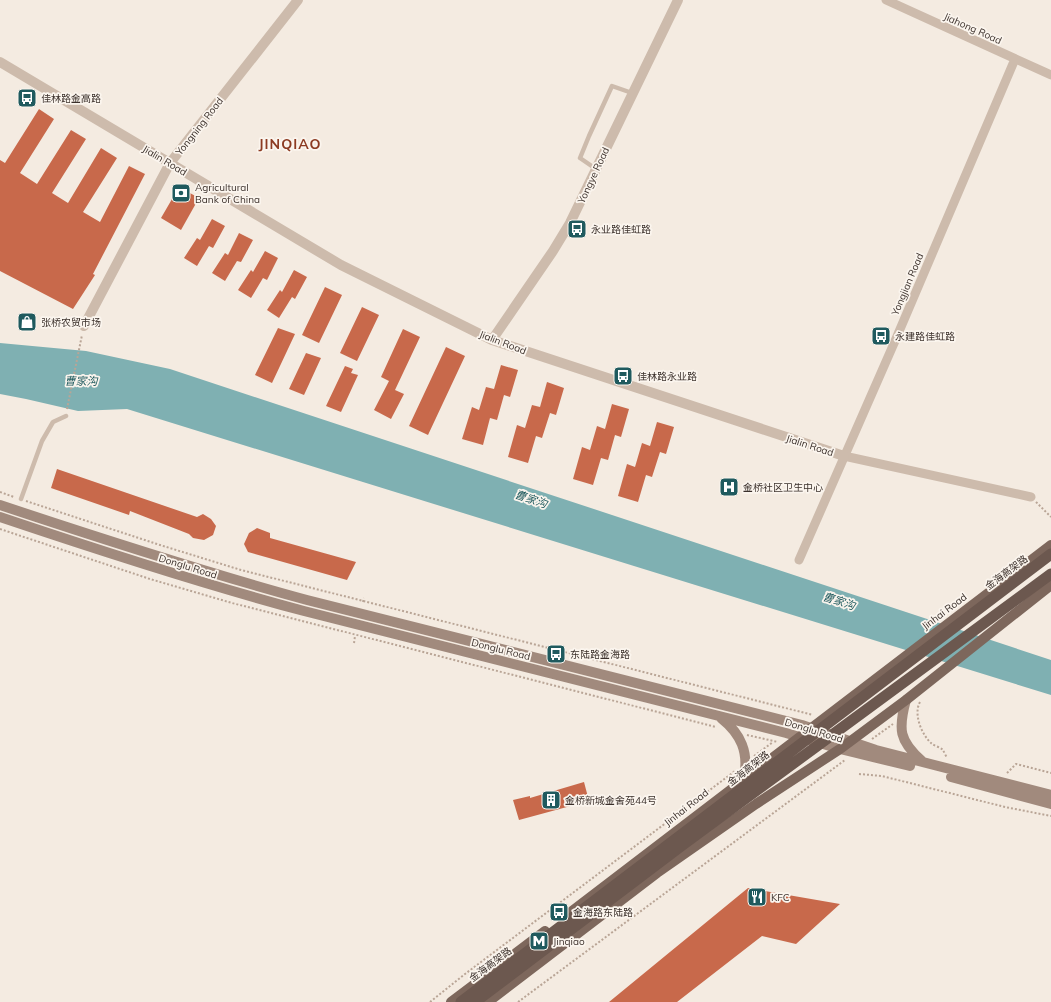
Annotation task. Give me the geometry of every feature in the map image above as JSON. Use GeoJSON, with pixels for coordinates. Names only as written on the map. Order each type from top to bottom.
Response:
{"type":"FeatureCollection","features":[{"type":"Feature","properties":{"kind":"highway","name":"金海高架路"},"geometry":{"type":"LineString","coordinates":[[460,1002],[1051,554]]}},
{"type":"Feature","properties":{"kind":"highway"},"geometry":{"type":"LineString","coordinates":[[475,1002],[738,804],[1051,574]]}},
{"type":"Feature","properties":{"kind":"highway"},"geometry":{"type":"LineString","coordinates":[[738,804],[972,641],[1051,580]]}},
{"type":"Feature","properties":{"kind":"main road","name":"Donglu Road"},"geometry":{"type":"LineString","coordinates":[[0,504],[150,554],[238,581],[315,602],[806,726],[850,741],[859,749],[1051,804]]}},
{"type":"Feature","properties":{"kind":"main road","name":"Donglu Road"},"geometry":{"type":"LineString","coordinates":[[0,517],[153,568],[235,592],[786,733],[840,749],[859,749],[925,763],[1051,796]]}},
{"type":"Feature","properties":{"kind":"main road","name":"Jinhai Road"},"geometry":{"type":"LineString","coordinates":[[451,1002],[799,737],[806,726],[887,670],[1051,545]]}},
{"type":"Feature","properties":{"kind":"main road"},"geometry":{"type":"LineString","coordinates":[[488,1002],[657,873],[873,725],[1051,585]]}},
{"type":"Feature","properties":{"kind":"main road"},"geometry":{"type":"LineString","coordinates":[[906,700],[902,717],[902,730],[906,744],[910,750],[925,763]]}},
{"type":"Feature","properties":{"kind":"main road"},"geometry":{"type":"LineString","coordinates":[[718,716],[730,725],[739,738],[744,753],[744,778],[728,790]]}},
{"type":"Feature","properties":{"kind":"street","name":"Yongning Road"},"geometry":{"type":"LineString","coordinates":[[84,326],[170,163],[298,0]]}},
{"type":"Feature","properties":{"kind":"street","name":"Yongye Road"},"geometry":{"type":"LineString","coordinates":[[492,340],[562,237],[573,217],[678,0]]}},
{"type":"Feature","properties":{"kind":"street","name":"Jiahong Road"},"geometry":{"type":"LineString","coordinates":[[886,0],[1051,76]]}},
{"type":"Feature","properties":{"kind":"street","name":"Yongjian Road"},"geometry":{"type":"LineString","coordinates":[[799,560],[895,341],[1015,59]]}},
{"type":"Feature","properties":{"kind":"street","name":"Jialin Road"},"geometry":{"type":"LineString","coordinates":[[0,62],[341,265],[492,340],[844,456],[1031,497]]}},
{"type":"Feature","properties":{"kind":"lane"},"geometry":{"type":"LineString","coordinates":[[596,169],[580,158],[612,86],[632,93]]}},
{"type":"Feature","properties":{"kind":"lane"},"geometry":{"type":"LineString","coordinates":[[21,499],[42,441],[53,422],[66,416]]}},
{"type":"Feature","properties":{"kind":"path"},"geometry":{"type":"LineString","coordinates":[[66,416],[84,326]]}},
{"type":"Feature","properties":{"kind":"path"},"geometry":{"type":"LineString","coordinates":[[0,492],[153,543],[241,570],[816,716],[806,726]]}},
{"type":"Feature","properties":{"kind":"path"},"geometry":{"type":"LineString","coordinates":[[1031,497],[1051,517]]}},
{"type":"Feature","properties":{"kind":"path"},"geometry":{"type":"LineString","coordinates":[[518,1002],[889,727],[922,700]]}},
{"type":"Feature","properties":{"kind":"path"},"geometry":{"type":"LineString","coordinates":[[918,704],[918,716],[923,732],[932,743],[942,749],[948,760]]}},
{"type":"Feature","properties":{"kind":"path"},"geometry":{"type":"LineString","coordinates":[[873,725],[889,727]]}},
{"type":"Feature","properties":{"kind":"path"},"geometry":{"type":"LineString","coordinates":[[430,1002],[471,969],[745,762],[786,733]]}},
{"type":"Feature","properties":{"kind":"path"},"geometry":{"type":"LineString","coordinates":[[1000,771],[1008,773],[1016,764],[1051,773]]}},
{"type":"Feature","properties":{"kind":"path"},"geometry":{"type":"LineString","coordinates":[[859,774],[882,776],[1051,816]]}},
{"type":"Feature","properties":{"kind":"water","name":"曹家沟"},"geometry":{"type":"Polygon","coordinates":[[[0,343],[86,351],[170,369],[1051,660],[1051,695],[127,409],[78,411],[0,394],[0,343]]]}},
{"type":"Feature","properties":{"kind":"building"},"geometry":{"type":"Polygon","coordinates":[[[39,109],[54,119],[20,173],[37,184],[71,130],[86,139],[52,193],[68,203],[101,148],[117,158],[83,212],[100,222],[129,166],[145,174],[93,274],[95,275],[73,309],[0,271],[0,160],[5,163],[39,109]]]}},
{"type":"Feature","properties":{"kind":"building"},"geometry":{"type":"Polygon","coordinates":[[[179,187],[199,198],[181,230],[161,218],[179,187]]]}},
{"type":"Feature","properties":{"kind":"building"},"geometry":{"type":"Polygon","coordinates":[[[212,219],[225,226],[213,248],[209,246],[197,266],[184,258],[197,238],[200,240],[212,219]]]}},
{"type":"Feature","properties":{"kind":"building"},"geometry":{"type":"Polygon","coordinates":[[[239,233],[253,240],[241,262],[237,261],[225,281],[212,273],[225,253],[228,255],[239,233]]]}},
{"type":"Feature","properties":{"kind":"building"},"geometry":{"type":"Polygon","coordinates":[[[265,251],[278,258],[267,280],[263,278],[251,298],[238,290],[251,270],[253,272],[265,251]]]}},
{"type":"Feature","properties":{"kind":"building"},"geometry":{"type":"Polygon","coordinates":[[[294,270],[307,277],[295,299],[292,297],[279,318],[267,310],[280,290],[282,292],[294,270]]]}},
{"type":"Feature","properties":{"kind":"building"},"geometry":{"type":"Polygon","coordinates":[[[325,287],[342,295],[319,343],[302,335],[325,287]]]}},
{"type":"Feature","properties":{"kind":"building"},"geometry":{"type":"Polygon","coordinates":[[[362,307],[379,315],[357,361],[340,353],[362,307]]]}},
{"type":"Feature","properties":{"kind":"building"},"geometry":{"type":"Polygon","coordinates":[[[278,328],[295,334],[272,383],[255,375],[278,328]]]}},
{"type":"Feature","properties":{"kind":"building"},"geometry":{"type":"Polygon","coordinates":[[[403,329],[420,337],[395,390],[404,394],[391,419],[374,410],[389,381],[381,377],[403,329]]]}},
{"type":"Feature","properties":{"kind":"building"},"geometry":{"type":"Polygon","coordinates":[[[446,347],[465,356],[428,435],[409,426],[446,347]]]}},
{"type":"Feature","properties":{"kind":"building"},"geometry":{"type":"Polygon","coordinates":[[[306,353],[321,358],[304,395],[289,389],[306,353]]]}},
{"type":"Feature","properties":{"kind":"building"},"geometry":{"type":"Polygon","coordinates":[[[501,365],[518,370],[510,397],[504,395],[497,420],[490,418],[483,445],[462,439],[472,407],[479,410],[486,387],[494,389],[501,365]]]}},
{"type":"Feature","properties":{"kind":"building"},"geometry":{"type":"Polygon","coordinates":[[[345,366],[353,369],[351,373],[358,375],[341,412],[326,406],[345,366]]]}},
{"type":"Feature","properties":{"kind":"building"},"geometry":{"type":"Polygon","coordinates":[[[547,382],[564,388],[556,415],[550,413],[542,438],[536,436],[528,463],[508,457],[517,425],[525,428],[532,405],[540,407],[547,382]]]}},
{"type":"Feature","properties":{"kind":"building"},"geometry":{"type":"Polygon","coordinates":[[[612,404],[629,409],[621,437],[615,435],[608,460],[601,458],[593,485],[573,479],[582,447],[590,450],[597,426],[605,429],[612,404]]]}},
{"type":"Feature","properties":{"kind":"building"},"geometry":{"type":"Polygon","coordinates":[[[657,422],[674,427],[666,454],[660,452],[652,477],[646,475],[638,502],[618,496],[627,464],[635,467],[642,443],[650,446],[657,422]]]}},
{"type":"Feature","properties":{"kind":"building"},"geometry":{"type":"Polygon","coordinates":[[[57,469],[197,517],[203,514],[211,519],[216,526],[213,535],[204,540],[193,538],[189,534],[130,511],[129,515],[51,488],[57,469]]]}},
{"type":"Feature","properties":{"kind":"building"},"geometry":{"type":"Polygon","coordinates":[[[257,528],[270,533],[270,538],[356,562],[347,580],[248,552],[244,544],[249,533],[257,528]]]}},
{"type":"Feature","properties":{"kind":"building","name":"金桥新城金舍苑44号"},"geometry":{"type":"Polygon","coordinates":[[[584,782],[589,801],[519,820],[513,800],[530,796],[530,798],[584,782]]]}},
{"type":"Feature","properties":{"kind":"building"},"geometry":{"type":"Polygon","coordinates":[[[748,888],[840,904],[796,944],[762,936],[677,1002],[609,1002],[748,888]]]}},
{"type":"Feature","properties":{"kind":"place","name":"佳林路金高路"},"geometry":{"type":"Point","coordinates":[27,98]}},
{"type":"Feature","properties":{"kind":"place","name":"Agricultural Bank of China"},"geometry":{"type":"Point","coordinates":[181,193]}},
{"type":"Feature","properties":{"kind":"place","name":"永业路佳虹路"},"geometry":{"type":"Point","coordinates":[577,229]}},
{"type":"Feature","properties":{"kind":"place","name":"张桥农贸市场"},"geometry":{"type":"Point","coordinates":[27,322]}},
{"type":"Feature","properties":{"kind":"place","name":"永建路佳虹路"},"geometry":{"type":"Point","coordinates":[881,336]}},
{"type":"Feature","properties":{"kind":"place","name":"佳林路永业路"},"geometry":{"type":"Point","coordinates":[623,376]}},
{"type":"Feature","properties":{"kind":"place","name":"金桥社区卫生中心"},"geometry":{"type":"Point","coordinates":[729,487]}},
{"type":"Feature","properties":{"kind":"place","name":"东陆路金海路"},"geometry":{"type":"Point","coordinates":[556,654]}},
{"type":"Feature","properties":{"kind":"place","name":"金桥新城金舍苑44号"},"geometry":{"type":"Point","coordinates":[551,800]}},
{"type":"Feature","properties":{"kind":"place","name":"KFC"},"geometry":{"type":"Point","coordinates":[757,897]}},
{"type":"Feature","properties":{"kind":"place","name":"金海路东陆路"},"geometry":{"type":"Point","coordinates":[559,912]}},
{"type":"Feature","properties":{"kind":"place","name":"Jinqiao"},"geometry":{"type":"Point","coordinates":[539,941]}},
{"type":"Feature","properties":{"kind":"district","name":"JINQIAO"},"geometry":{"type":"Point","coordinates":[290,144]}}]}
